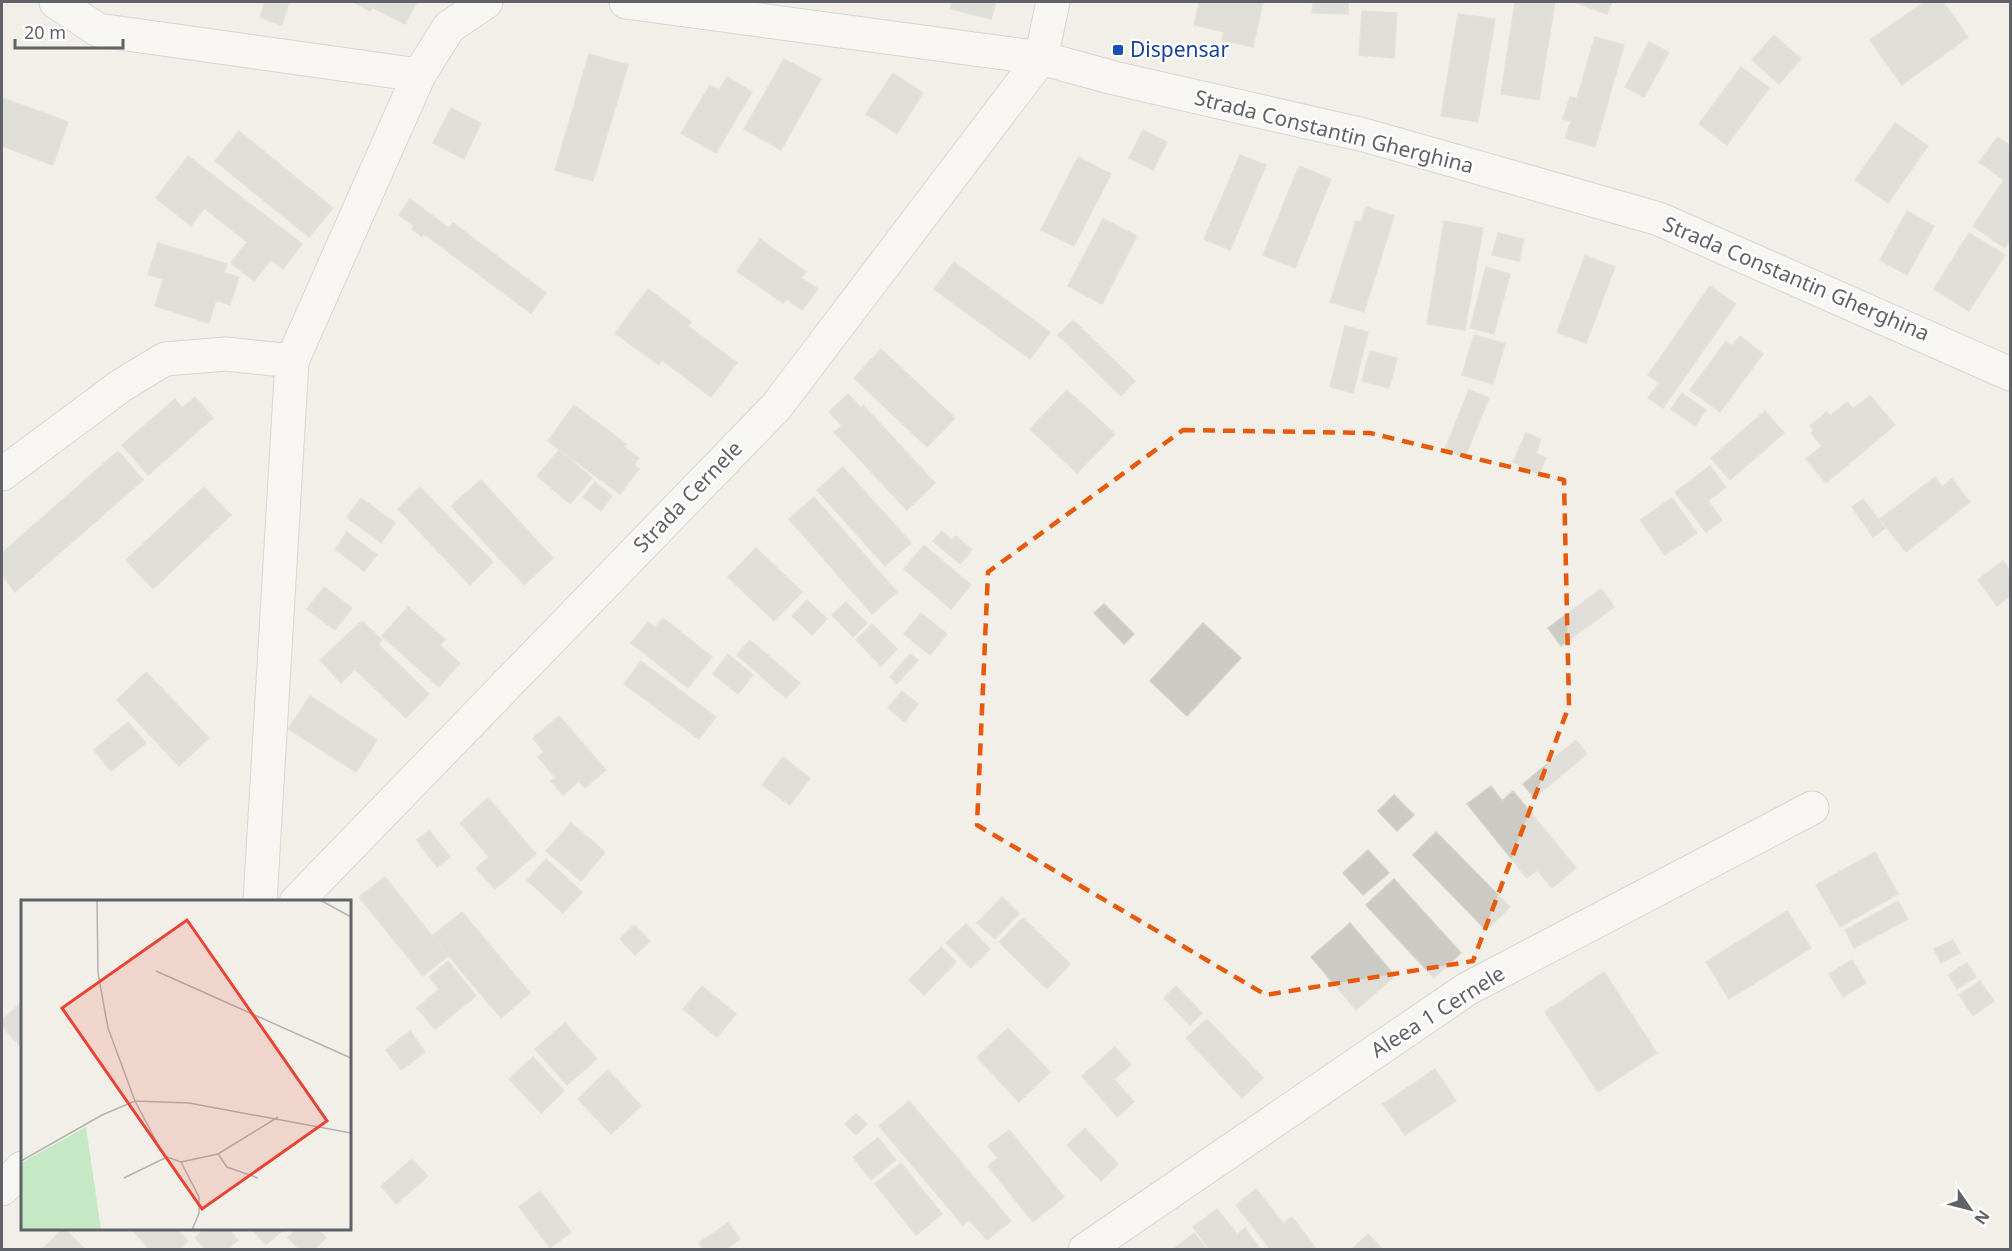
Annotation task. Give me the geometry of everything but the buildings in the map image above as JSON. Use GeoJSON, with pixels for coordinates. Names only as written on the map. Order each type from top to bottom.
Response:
{"type":"FeatureCollection","features":[{"type":"Feature","properties":{"kind":"street"},"geometry":{"type":"LineString","coordinates":[[56,2],[98,30],[419,75]]}},
{"type":"Feature","properties":{"kind":"street"},"geometry":{"type":"LineString","coordinates":[[260,900],[292,361],[419,75],[449,27],[486,2]]}},
{"type":"Feature","properties":{"kind":"street","name":"Strada Constantin Gherghina"},"geometry":{"type":"LineString","coordinates":[[626,2],[1041,58],[1114,78],[1364,135],[1659,219],[2010,374]]}},
{"type":"Feature","properties":{"kind":"street"},"geometry":{"type":"LineString","coordinates":[[1041,58],[1053,2]]}},
{"type":"Feature","properties":{"kind":"street","name":"Strada Cernele"},"geometry":{"type":"LineString","coordinates":[[298,900],[776,407],[1041,58]]}},
{"type":"Feature","properties":{"kind":"street"},"geometry":{"type":"LineString","coordinates":[[2,474],[122,385],[165,359],[226,354],[292,361]]}},
{"type":"Feature","properties":{"kind":"street","name":"Aleea 1 Cernele"},"geometry":{"type":"LineString","coordinates":[[1085,1250],[1467,989],[1812,808]]}},
{"type":"Feature","properties":{"kind":"street"},"geometry":{"type":"LineString","coordinates":[[2,1189],[21,1169]]}},
{"type":"Feature","properties":{"kind":"highlighted area"},"geometry":{"type":"Polygon","coordinates":[[[1183,430],[1370,433],[1564,480],[1569,706],[1473,961],[1266,995],[977,825],[988,572],[1183,430]]]}},
{"type":"Feature","properties":{"kind":"place","name":"Dispensar"},"geometry":{"type":"Point","coordinates":[1118,50]}}]}
